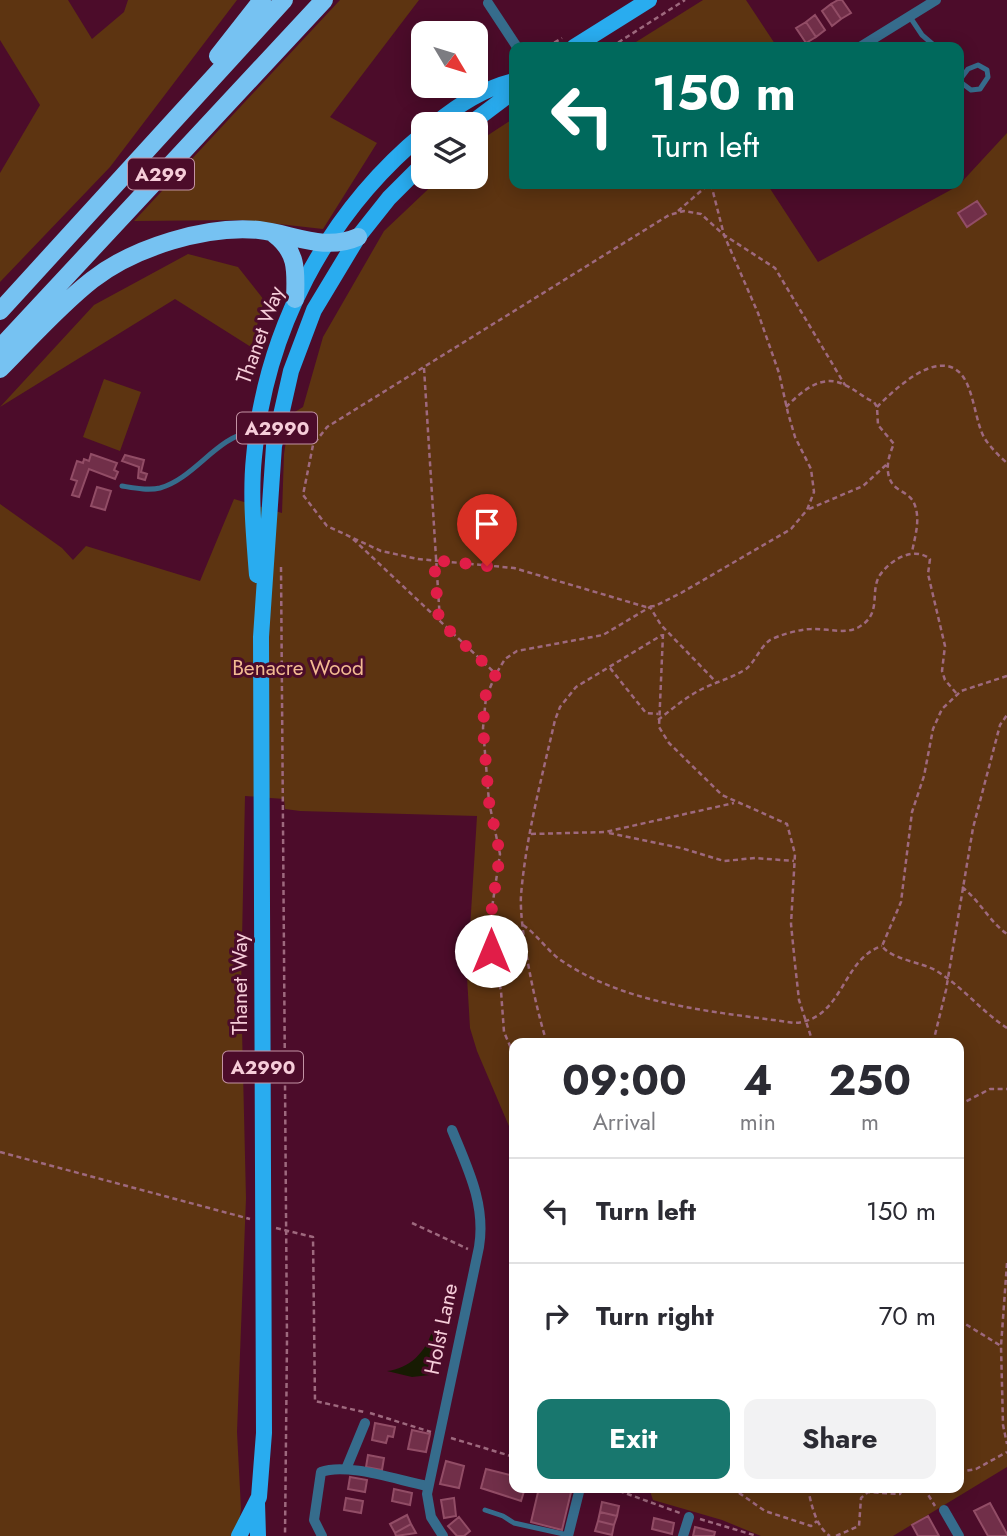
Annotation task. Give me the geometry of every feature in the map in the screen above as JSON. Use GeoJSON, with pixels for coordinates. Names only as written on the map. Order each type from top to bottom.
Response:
{"type":"FeatureCollection","features":[{"type":"Feature","properties":{"kind":"highway"},"geometry":{"type":"LineString","coordinates":[[138,158],[262,0]]}},
{"type":"Feature","properties":{"kind":"highway","name":"A299"},"geometry":{"type":"LineString","coordinates":[[0,310],[284,0]]}},
{"type":"Feature","properties":{"kind":"highway","name":"A299"},"geometry":{"type":"LineString","coordinates":[[0,348],[324,0]]}},
{"type":"Feature","properties":{"kind":"highway"},"geometry":{"type":"LineString","coordinates":[[0,369],[93,279],[139,253],[178,239],[217,231],[270,232],[326,244],[346,242],[358,237]]}},
{"type":"Feature","properties":{"kind":"highway"},"geometry":{"type":"LineString","coordinates":[[270,232],[286,244],[295,260],[295,299]]}},
{"type":"Feature","properties":{"kind":"main road"},"geometry":{"type":"LineString","coordinates":[[581,42],[649,0]]}},
{"type":"Feature","properties":{"kind":"main road"},"geometry":{"type":"LineString","coordinates":[[451,112],[464,102],[509,82]]}},
{"type":"Feature","properties":{"kind":"main road"},"geometry":{"type":"LineString","coordinates":[[486,112],[509,95]]}},
{"type":"Feature","properties":{"kind":"main road","name":"Thanet Way"},"geometry":{"type":"LineString","coordinates":[[258,1536],[257,1497],[264,1433],[264,1223],[261,637],[252,500],[257,431],[267,374],[295,299],[326,244],[376,179],[411,145]]}},
{"type":"Feature","properties":{"kind":"main road","name":"Thanet Way"},"geometry":{"type":"LineString","coordinates":[[261,637],[271,473],[284,395],[297,351],[314,310],[358,237],[389,198],[411,176]]}},
{"type":"Feature","properties":{"kind":"main road","name":"Thanet Way"},"geometry":{"type":"LineString","coordinates":[[239,1536],[257,1497]]}},
{"type":"Feature","properties":{"kind":"street"},"geometry":{"type":"LineString","coordinates":[[868,42],[936,0]]}},
{"type":"Feature","properties":{"kind":"street"},"geometry":{"type":"LineString","coordinates":[[488,3],[514,42]]}},
{"type":"Feature","properties":{"kind":"street","name":"Holst Lane"},"geometry":{"type":"LineString","coordinates":[[443,1536],[430,1517],[428,1486],[481,1235],[480,1204],[452,1130]]}},
{"type":"Feature","properties":{"kind":"street"},"geometry":{"type":"LineString","coordinates":[[346,1469],[365,1423]]}},
{"type":"Feature","properties":{"kind":"street"},"geometry":{"type":"LineString","coordinates":[[322,1536],[314,1520],[321,1472],[331,1468],[346,1469],[428,1486]]}},
{"type":"Feature","properties":{"kind":"street"},"geometry":{"type":"LineString","coordinates":[[568,1535],[579,1493]]}},
{"type":"Feature","properties":{"kind":"street"},"geometry":{"type":"LineString","coordinates":[[944,1510],[959,1536]]}},
{"type":"Feature","properties":{"kind":"street"},"geometry":{"type":"LineString","coordinates":[[683,1536],[689,1517]]}},
{"type":"Feature","properties":{"kind":"lane"},"geometry":{"type":"LineString","coordinates":[[910,17],[930,42]]}},
{"type":"Feature","properties":{"kind":"lane"},"geometry":{"type":"LineString","coordinates":[[964,70],[978,65],[987,70],[988,77],[980,89],[971,90],[964,84]]}},
{"type":"Feature","properties":{"kind":"lane"},"geometry":{"type":"LineString","coordinates":[[122,486],[160,488],[183,477],[237,436],[257,431]]}},
{"type":"Feature","properties":{"kind":"lane"},"geometry":{"type":"LineString","coordinates":[[485,1510],[503,1516],[514,1524],[568,1535]]}},
{"type":"Feature","properties":{"kind":"path"},"geometry":{"type":"LineString","coordinates":[[618,42],[679,1],[685,0]]}},
{"type":"Feature","properties":{"kind":"path"},"geometry":{"type":"LineString","coordinates":[[676,213],[706,189]]}},
{"type":"Feature","properties":{"kind":"path"},"geometry":{"type":"LineString","coordinates":[[509,1043],[504,1031],[500,991],[488,935],[500,854],[489,802],[483,728],[485,697],[496,674],[505,659],[517,651],[603,635],[770,543],[791,529],[807,510],[814,492],[811,469],[795,437],[779,373],[758,313],[724,235],[711,189]]}},
{"type":"Feature","properties":{"kind":"path"},"geometry":{"type":"LineString","coordinates":[[650,607],[514,568],[434,560],[381,551],[327,526],[303,495],[313,445],[327,427],[669,215],[684,211],[701,214],[724,235],[775,268],[845,385]]}},
{"type":"Feature","properties":{"kind":"path"},"geometry":{"type":"LineString","coordinates":[[877,407],[909,379],[927,369],[942,366],[952,368],[961,374],[984,438],[1007,463]]}},
{"type":"Feature","properties":{"kind":"path"},"geometry":{"type":"LineString","coordinates":[[424,368],[439,621]]}},
{"type":"Feature","properties":{"kind":"path"},"geometry":{"type":"LineString","coordinates":[[786,407],[800,393],[821,382],[833,381],[845,385],[877,407]]}},
{"type":"Feature","properties":{"kind":"path"},"geometry":{"type":"LineString","coordinates":[[807,510],[863,486],[887,464],[894,444],[878,425],[877,407]]}},
{"type":"Feature","properties":{"kind":"path"},"geometry":{"type":"LineString","coordinates":[[887,464],[894,487],[913,500],[917,513],[912,552]]}},
{"type":"Feature","properties":{"kind":"path"},"geometry":{"type":"LineString","coordinates":[[349,536],[496,674]]}},
{"type":"Feature","properties":{"kind":"path"},"geometry":{"type":"LineString","coordinates":[[658,719],[689,696],[748,668],[770,640],[810,629],[841,631],[858,628],[869,619],[876,604],[880,575],[894,562],[912,552],[922,553],[930,559],[928,573],[945,646],[942,671],[945,680],[957,694]]}},
{"type":"Feature","properties":{"kind":"path"},"geometry":{"type":"LineString","coordinates":[[281,559],[288,1396],[285,1536]]}},
{"type":"Feature","properties":{"kind":"path"},"geometry":{"type":"LineString","coordinates":[[650,607],[665,632],[717,682]]}},
{"type":"Feature","properties":{"kind":"path"},"geometry":{"type":"LineString","coordinates":[[546,1038],[523,925],[521,897],[531,834],[560,707],[576,687],[665,632]]}},
{"type":"Feature","properties":{"kind":"path"},"geometry":{"type":"LineString","coordinates":[[665,632],[659,727],[670,743],[713,788],[737,803],[787,824],[794,861],[792,924],[799,1000],[812,1038]]}},
{"type":"Feature","properties":{"kind":"path"},"geometry":{"type":"LineString","coordinates":[[610,668],[646,713],[658,714]]}},
{"type":"Feature","properties":{"kind":"path"},"geometry":{"type":"LineString","coordinates":[[883,946],[901,902],[912,812],[924,776],[933,730],[942,709],[957,694],[1007,676]]}},
{"type":"Feature","properties":{"kind":"path"},"geometry":{"type":"LineString","coordinates":[[934,1038],[948,979],[962,887],[990,759],[1000,725],[1007,715]]}},
{"type":"Feature","properties":{"kind":"path"},"geometry":{"type":"LineString","coordinates":[[531,834],[606,832],[737,803]]}},
{"type":"Feature","properties":{"kind":"path"},"geometry":{"type":"LineString","coordinates":[[606,832],[681,848],[724,861],[755,858],[794,861]]}},
{"type":"Feature","properties":{"kind":"path"},"geometry":{"type":"LineString","coordinates":[[962,887],[973,895],[984,913],[1007,934]]}},
{"type":"Feature","properties":{"kind":"path"},"geometry":{"type":"LineString","coordinates":[[523,925],[563,962],[632,994],[665,1004],[794,1023],[808,1022],[833,1003],[868,950],[883,946]]}},
{"type":"Feature","properties":{"kind":"path"},"geometry":{"type":"LineString","coordinates":[[883,946],[894,956],[916,961],[948,979],[989,1017],[1007,1028]]}},
{"type":"Feature","properties":{"kind":"path"},"geometry":{"type":"LineString","coordinates":[[964,1102],[990,1089],[1007,1089]]}},
{"type":"Feature","properties":{"kind":"path"},"geometry":{"type":"LineString","coordinates":[[0,1152],[264,1223],[285,1232],[313,1237],[315,1401],[366,1412],[509,1455]]}},
{"type":"Feature","properties":{"kind":"path"},"geometry":{"type":"LineString","coordinates":[[412,1223],[477,1253]]}},
{"type":"Feature","properties":{"kind":"path"},"geometry":{"type":"LineString","coordinates":[[1007,1264],[1001,1346],[1003,1424],[1007,1444]]}},
{"type":"Feature","properties":{"kind":"path"},"geometry":{"type":"LineString","coordinates":[[964,1323],[1001,1346]]}},
{"type":"Feature","properties":{"kind":"path"},"geometry":{"type":"LineString","coordinates":[[964,1471],[976,1469],[1007,1452]]}},
{"type":"Feature","properties":{"kind":"path"},"geometry":{"type":"LineString","coordinates":[[739,1493],[779,1517],[811,1525],[817,1521]]}},
{"type":"Feature","properties":{"kind":"path"},"geometry":{"type":"LineString","coordinates":[[809,1493],[817,1521],[823,1532],[830,1536]]}},
{"type":"Feature","properties":{"kind":"path"},"geometry":{"type":"LineString","coordinates":[[836,1536],[859,1526],[861,1498],[867,1493]]}},
{"type":"Feature","properties":{"kind":"path"},"geometry":{"type":"LineString","coordinates":[[927,1493],[935,1506],[944,1510]]}},
{"type":"Feature","properties":{"kind":"green space"},"geometry":{"type":"Polygon","coordinates":[[[0,0],[68,0],[92,39],[124,12],[128,0],[237,0],[110,167],[0,282],[0,173],[40,105],[0,40],[0,0]]]}},
{"type":"Feature","properties":{"kind":"green space"},"geometry":{"type":"Polygon","coordinates":[[[340,0],[419,0],[330,117],[377,143],[323,229],[242,220],[134,221],[340,0]]]}},
{"type":"Feature","properties":{"kind":"green space"},"geometry":{"type":"Polygon","coordinates":[[[703,0],[746,0],[774,42],[636,42],[703,0]]]}},
{"type":"Feature","properties":{"kind":"green space","name":"Benacre Wood"},"geometry":{"type":"Polygon","coordinates":[[[509,121],[509,189],[770,189],[818,262],[952,189],[964,189],[964,180],[1007,133],[1007,1467],[893,1536],[761,1536],[722,1520],[653,1500],[651,1493],[964,1493],[964,1038],[509,1038],[509,1126],[470,1028],[467,977],[477,816],[300,811],[285,809],[284,799],[245,796],[241,988],[246,1198],[237,1432],[241,1509],[237,1536],[0,1536],[0,504],[62,548],[73,560],[86,546],[200,581],[234,499],[282,513],[284,454],[290,415],[303,407],[323,337],[384,231],[428,189],[488,189],[488,135],[509,121]]]}},
{"type":"Feature","properties":{"kind":"green space"},"geometry":{"type":"Polygon","coordinates":[[[188,254],[238,267],[264,300],[251,347],[175,299],[0,407],[94,305],[188,254]]]}},
{"type":"Feature","properties":{"kind":"green space"},"geometry":{"type":"Polygon","coordinates":[[[104,379],[141,392],[120,451],[83,437],[104,379]]]}},
{"type":"Feature","properties":{"kind":"shaded area"},"geometry":{"type":"Polygon","coordinates":[[[432,1331],[437,1361],[430,1375],[412,1377],[387,1371],[402,1367],[416,1358],[426,1346],[432,1331]]]}},
{"type":"Feature","properties":{"kind":"building"},"geometry":{"type":"Polygon","coordinates":[[[842,0],[851,13],[841,19],[831,4],[842,0]]]}},
{"type":"Feature","properties":{"kind":"building"},"geometry":{"type":"Polygon","coordinates":[[[831,4],[841,19],[832,26],[822,11],[831,4]]]}},
{"type":"Feature","properties":{"kind":"building"},"geometry":{"type":"Polygon","coordinates":[[[815,15],[825,30],[816,37],[806,22],[815,15]]]}},
{"type":"Feature","properties":{"kind":"building"},"geometry":{"type":"Polygon","coordinates":[[[806,22],[816,37],[805,42],[796,28],[806,22]]]}},
{"type":"Feature","properties":{"kind":"building"},"geometry":{"type":"Polygon","coordinates":[[[977,201],[986,214],[967,227],[958,213],[977,201]]]}},
{"type":"Feature","properties":{"kind":"building"},"geometry":{"type":"Polygon","coordinates":[[[91,454],[117,463],[114,470],[118,472],[115,479],[89,469],[79,497],[72,495],[77,481],[71,479],[77,461],[89,461],[91,454]]]}},
{"type":"Feature","properties":{"kind":"building"},"geometry":{"type":"Polygon","coordinates":[[[125,455],[144,460],[141,472],[147,474],[145,480],[138,478],[139,467],[122,461],[125,455]]]}},
{"type":"Feature","properties":{"kind":"building"},"geometry":{"type":"Polygon","coordinates":[[[97,487],[111,491],[105,510],[91,506],[97,487]]]}},
{"type":"Feature","properties":{"kind":"building"},"geometry":{"type":"Polygon","coordinates":[[[375,1423],[395,1427],[393,1437],[388,1436],[386,1443],[372,1440],[375,1423]]]}},
{"type":"Feature","properties":{"kind":"building"},"geometry":{"type":"Polygon","coordinates":[[[412,1430],[430,1434],[426,1452],[408,1449],[412,1430]]]}},
{"type":"Feature","properties":{"kind":"building"},"geometry":{"type":"Polygon","coordinates":[[[368,1455],[384,1458],[382,1470],[366,1467],[368,1455]]]}},
{"type":"Feature","properties":{"kind":"building"},"geometry":{"type":"Polygon","coordinates":[[[446,1461],[464,1466],[459,1488],[440,1484],[446,1461]]]}},
{"type":"Feature","properties":{"kind":"building"},"geometry":{"type":"Polygon","coordinates":[[[486,1469],[509,1475],[509,1493],[523,1493],[521,1501],[481,1488],[486,1469]]]}},
{"type":"Feature","properties":{"kind":"building"},"geometry":{"type":"Polygon","coordinates":[[[350,1477],[367,1480],[365,1492],[348,1489],[350,1477]]]}},
{"type":"Feature","properties":{"kind":"building"},"geometry":{"type":"Polygon","coordinates":[[[394,1489],[412,1493],[410,1505],[392,1501],[394,1489]]]}},
{"type":"Feature","properties":{"kind":"building"},"geometry":{"type":"Polygon","coordinates":[[[538,1493],[571,1493],[562,1530],[531,1522],[538,1493]]]}},
{"type":"Feature","properties":{"kind":"building"},"geometry":{"type":"Polygon","coordinates":[[[346,1498],[363,1501],[361,1513],[344,1510],[346,1498]]]}},
{"type":"Feature","properties":{"kind":"building"},"geometry":{"type":"Polygon","coordinates":[[[454,1498],[456,1516],[444,1518],[441,1500],[454,1498]]]}},
{"type":"Feature","properties":{"kind":"building"},"geometry":{"type":"Polygon","coordinates":[[[602,1502],[619,1506],[617,1516],[600,1512],[602,1502]]]}},
{"type":"Feature","properties":{"kind":"building"},"geometry":{"type":"Polygon","coordinates":[[[990,1503],[1007,1536],[988,1536],[974,1511],[990,1503]]]}},
{"type":"Feature","properties":{"kind":"building"},"geometry":{"type":"Polygon","coordinates":[[[600,1512],[617,1516],[614,1525],[598,1521],[600,1512]]]}},
{"type":"Feature","properties":{"kind":"building"},"geometry":{"type":"Polygon","coordinates":[[[407,1515],[411,1524],[395,1533],[390,1524],[407,1515]]]}},
{"type":"Feature","properties":{"kind":"building"},"geometry":{"type":"Polygon","coordinates":[[[928,1516],[939,1536],[918,1536],[912,1525],[928,1516]]]}},
{"type":"Feature","properties":{"kind":"building"},"geometry":{"type":"Polygon","coordinates":[[[459,1517],[470,1531],[464,1536],[457,1536],[448,1526],[459,1517]]]}},
{"type":"Feature","properties":{"kind":"building"},"geometry":{"type":"Polygon","coordinates":[[[654,1518],[674,1523],[672,1534],[652,1529],[654,1518]]]}},
{"type":"Feature","properties":{"kind":"building"},"geometry":{"type":"Polygon","coordinates":[[[598,1521],[614,1525],[612,1535],[595,1531],[598,1521]]]}},
{"type":"Feature","properties":{"kind":"building"},"geometry":{"type":"Polygon","coordinates":[[[411,1524],[416,1533],[396,1536],[395,1533],[411,1524]]]}},
{"type":"Feature","properties":{"kind":"building"},"geometry":{"type":"Polygon","coordinates":[[[695,1527],[715,1532],[714,1536],[693,1536],[695,1527]]]}},
{"type":"Feature","properties":{"kind":"route"},"geometry":{"type":"LineString","coordinates":[[487,566],[434,560],[439,621],[496,674],[485,697],[483,728],[489,772],[489,802],[500,854],[488,935],[491,951]]}}]}
